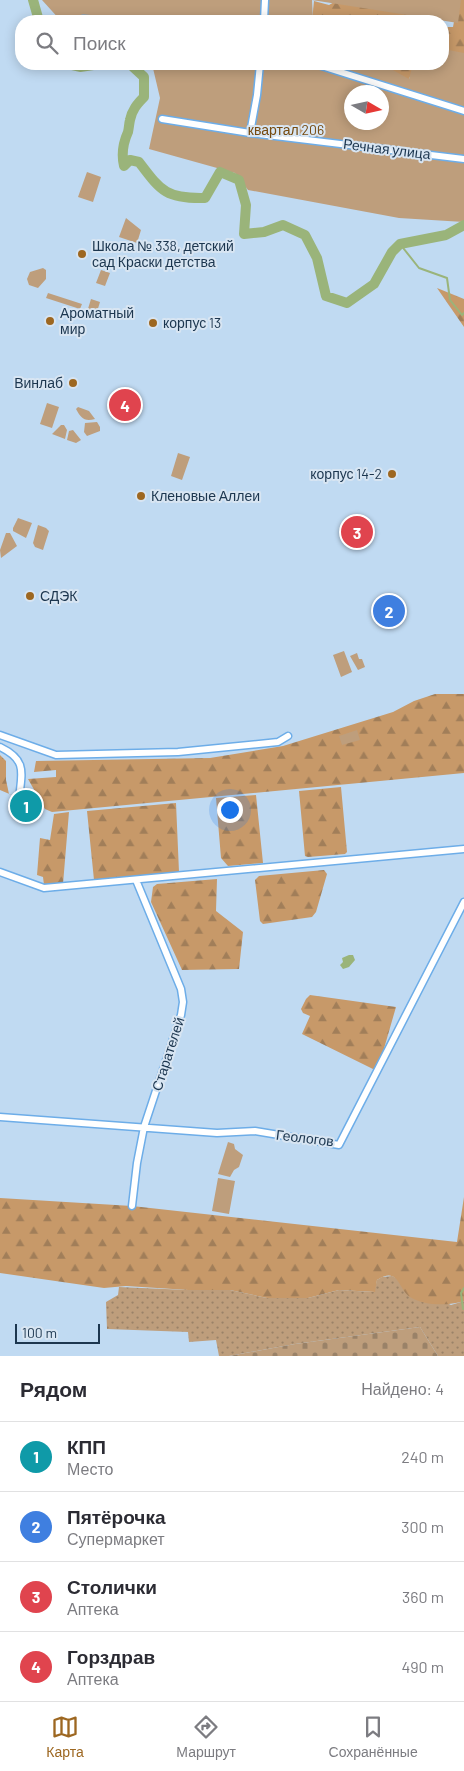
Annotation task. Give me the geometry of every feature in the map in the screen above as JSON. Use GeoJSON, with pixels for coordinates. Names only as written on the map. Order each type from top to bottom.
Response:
{"type":"FeatureCollection","features":[{"type":"Feature","properties":{"kind":"street"},"geometry":{"type":"LineString","coordinates":[[265,15],[266,0]]}},
{"type":"Feature","properties":{"kind":"street"},"geometry":{"type":"LineString","coordinates":[[250,133],[259,70]]}},
{"type":"Feature","properties":{"kind":"street"},"geometry":{"type":"LineString","coordinates":[[335,70],[464,111]]}},
{"type":"Feature","properties":{"kind":"street","name":"Речная улица"},"geometry":{"type":"LineString","coordinates":[[162,119],[250,133],[464,159]]}},
{"type":"Feature","properties":{"kind":"street"},"geometry":{"type":"LineString","coordinates":[[0,735],[56,755],[178,752],[278,742],[288,736]]}},
{"type":"Feature","properties":{"kind":"street"},"geometry":{"type":"LineString","coordinates":[[0,747],[12,753],[19,760],[22,776],[18,798]]}},
{"type":"Feature","properties":{"kind":"street"},"geometry":{"type":"LineString","coordinates":[[0,872],[44,888],[464,849]]}},
{"type":"Feature","properties":{"kind":"street","name":"Старателей"},"geometry":{"type":"LineString","coordinates":[[132,1206],[137,1163],[144,1127],[181,1015],[183,1002],[182,989],[136,880]]}},
{"type":"Feature","properties":{"kind":"street","name":"Геологов"},"geometry":{"type":"LineString","coordinates":[[0,1117],[217,1133],[255,1132],[339,1144],[464,902]]}},
{"type":"Feature","properties":{"kind":"green space"},"geometry":{"type":"Polygon","coordinates":[[[42,0],[312,0],[313,15],[56,15],[42,0]]]}},
{"type":"Feature","properties":{"kind":"green space"},"geometry":{"type":"Polygon","coordinates":[[[312,0],[461,0],[458,23],[449,22],[449,15],[407,15],[312,0]]]}},
{"type":"Feature","properties":{"kind":"green space"},"geometry":{"type":"Polygon","coordinates":[[[338,0],[418,9],[422,15],[313,15],[314,1],[329,5],[338,0]]]}},
{"type":"Feature","properties":{"kind":"green space"},"geometry":{"type":"Polygon","coordinates":[[[458,0],[464,0],[464,108],[446,70],[449,70],[449,27],[453,27],[458,0]]]}},
{"type":"Feature","properties":{"kind":"green space","name":"квартал 206"},"geometry":{"type":"Polygon","coordinates":[[[449,50],[464,53],[464,222],[399,218],[248,190],[235,173],[149,149],[160,98],[153,70],[393,70],[409,79],[411,70],[449,70],[449,50]]]}},
{"type":"Feature","properties":{"kind":"green space"},"geometry":{"type":"Polygon","coordinates":[[[384,70],[414,70],[406,84],[384,70]]]}},
{"type":"Feature","properties":{"kind":"green space"},"geometry":{"type":"Polygon","coordinates":[[[87,172],[101,177],[93,202],[78,197],[87,172]]]}},
{"type":"Feature","properties":{"kind":"green space"},"geometry":{"type":"Polygon","coordinates":[[[126,218],[141,230],[137,243],[119,237],[126,218]]]}},
{"type":"Feature","properties":{"kind":"green space"},"geometry":{"type":"Polygon","coordinates":[[[43,268],[46,270],[46,279],[38,288],[29,285],[27,279],[30,272],[43,268]]]}},
{"type":"Feature","properties":{"kind":"green space"},"geometry":{"type":"Polygon","coordinates":[[[101,270],[110,273],[105,286],[96,283],[101,270]]]}},
{"type":"Feature","properties":{"kind":"green space"},"geometry":{"type":"Polygon","coordinates":[[[437,288],[464,299],[464,327],[437,288]]]}},
{"type":"Feature","properties":{"kind":"green space"},"geometry":{"type":"Polygon","coordinates":[[[48,293],[82,304],[80,309],[46,298],[48,293]]]}},
{"type":"Feature","properties":{"kind":"green space"},"geometry":{"type":"Polygon","coordinates":[[[91,299],[100,302],[96,315],[87,312],[91,299]]]}},
{"type":"Feature","properties":{"kind":"green space"},"geometry":{"type":"Polygon","coordinates":[[[47,403],[59,407],[52,428],[40,424],[47,403]]]}},
{"type":"Feature","properties":{"kind":"green space"},"geometry":{"type":"Polygon","coordinates":[[[78,407],[89,411],[95,419],[88,420],[83,418],[76,409],[78,407]]]}},
{"type":"Feature","properties":{"kind":"green space"},"geometry":{"type":"Polygon","coordinates":[[[97,422],[100,431],[87,436],[84,432],[85,423],[97,422]]]}},
{"type":"Feature","properties":{"kind":"green space"},"geometry":{"type":"Polygon","coordinates":[[[61,425],[64,425],[67,430],[65,439],[52,434],[61,425]]]}},
{"type":"Feature","properties":{"kind":"green space"},"geometry":{"type":"Polygon","coordinates":[[[73,430],[81,440],[76,443],[67,440],[69,431],[73,430]]]}},
{"type":"Feature","properties":{"kind":"green space"},"geometry":{"type":"Polygon","coordinates":[[[178,453],[190,457],[182,480],[171,476],[178,453]]]}},
{"type":"Feature","properties":{"kind":"green space"},"geometry":{"type":"Polygon","coordinates":[[[18,518],[32,523],[26,538],[13,531],[18,518]]]}},
{"type":"Feature","properties":{"kind":"green space"},"geometry":{"type":"Polygon","coordinates":[[[38,525],[49,531],[43,550],[35,547],[33,543],[38,525]]]}},
{"type":"Feature","properties":{"kind":"green space"},"geometry":{"type":"Polygon","coordinates":[[[6,533],[10,533],[17,546],[1,558],[0,550],[6,533]]]}},
{"type":"Feature","properties":{"kind":"green space"},"geometry":{"type":"Polygon","coordinates":[[[344,651],[352,672],[341,677],[333,655],[344,651]]]}},
{"type":"Feature","properties":{"kind":"green space"},"geometry":{"type":"Polygon","coordinates":[[[357,653],[365,667],[358,670],[350,656],[357,653]]]}},
{"type":"Feature","properties":{"kind":"green space"},"geometry":{"type":"Polygon","coordinates":[[[435,694],[464,694],[464,773],[52,812],[39,807],[45,809],[28,779],[56,777],[56,770],[34,772],[36,761],[210,758],[283,746],[393,712],[414,701],[435,694]]]}},
{"type":"Feature","properties":{"kind":"green space"},"geometry":{"type":"Polygon","coordinates":[[[357,730],[360,740],[342,745],[339,736],[357,730]]]}},
{"type":"Feature","properties":{"kind":"green space"},"geometry":{"type":"Polygon","coordinates":[[[0,755],[6,761],[6,780],[9,794],[0,790],[0,755]]]}},
{"type":"Feature","properties":{"kind":"green space"},"geometry":{"type":"Polygon","coordinates":[[[341,787],[347,852],[345,854],[305,856],[299,791],[341,787]]]}},
{"type":"Feature","properties":{"kind":"green space"},"geometry":{"type":"Polygon","coordinates":[[[256,795],[263,863],[228,866],[221,858],[216,798],[256,795]]]}},
{"type":"Feature","properties":{"kind":"green space"},"geometry":{"type":"Polygon","coordinates":[[[176,803],[179,872],[94,880],[87,811],[176,803]]]}},
{"type":"Feature","properties":{"kind":"green space"},"geometry":{"type":"Polygon","coordinates":[[[69,812],[63,884],[44,885],[43,877],[37,875],[40,838],[50,840],[54,814],[69,812]]]}},
{"type":"Feature","properties":{"kind":"green space"},"geometry":{"type":"Polygon","coordinates":[[[324,870],[327,874],[316,912],[312,917],[263,924],[260,921],[255,880],[259,876],[324,870]]]}},
{"type":"Feature","properties":{"kind":"green space"},"geometry":{"type":"Polygon","coordinates":[[[217,879],[216,911],[243,932],[239,969],[182,970],[151,902],[153,887],[157,884],[217,879]]]}},
{"type":"Feature","properties":{"kind":"green space"},"geometry":{"type":"Polygon","coordinates":[[[310,995],[396,1007],[383,1052],[375,1070],[302,1034],[310,1016],[303,1013],[301,1009],[310,995]]]}},
{"type":"Feature","properties":{"kind":"green space"},"geometry":{"type":"Polygon","coordinates":[[[228,1142],[234,1144],[235,1149],[243,1155],[239,1167],[234,1170],[230,1177],[218,1174],[228,1142]]]}},
{"type":"Feature","properties":{"kind":"green space"},"geometry":{"type":"Polygon","coordinates":[[[218,1178],[235,1181],[229,1214],[212,1211],[218,1178]]]}},
{"type":"Feature","properties":{"kind":"green space"},"geometry":{"type":"Polygon","coordinates":[[[464,1197],[464,1301],[458,1303],[436,1304],[416,1300],[406,1293],[394,1277],[390,1276],[384,1276],[377,1280],[375,1292],[339,1290],[308,1298],[267,1298],[230,1290],[188,1290],[126,1286],[104,1288],[0,1273],[0,1198],[132,1206],[457,1242],[464,1197]]]}},
{"type":"Feature","properties":{"kind":"green space"},"geometry":{"type":"Polygon","coordinates":[[[392,1276],[451,1305],[464,1301],[464,1356],[438,1356],[420,1327],[295,1344],[229,1356],[219,1356],[216,1340],[189,1342],[188,1332],[107,1329],[106,1302],[118,1295],[119,1287],[230,1290],[267,1298],[308,1298],[339,1290],[374,1292],[377,1280],[382,1277],[392,1276]]]}},
{"type":"Feature","properties":{"kind":"green space"},"geometry":{"type":"Polygon","coordinates":[[[420,1327],[438,1356],[229,1356],[295,1344],[420,1327]]]}},
{"type":"Feature","properties":{"kind":"shaded area"},"geometry":{"type":"Polygon","coordinates":[[[353,955],[355,960],[349,967],[343,969],[340,965],[343,962],[342,958],[353,955]]]}},
{"type":"Feature","properties":{"kind":"waterway"},"geometry":{"type":"LineString","coordinates":[[33,0],[37,15]]}},
{"type":"Feature","properties":{"kind":"waterway"},"geometry":{"type":"LineString","coordinates":[[136,70],[144,77],[144,97],[135,107],[131,116],[123,148],[124,166],[130,160],[139,162],[159,186],[173,195],[181,197],[205,198],[220,172],[239,180],[246,205],[244,234],[264,232],[283,225],[305,235],[317,258],[326,296],[347,303],[374,284],[392,252],[400,244],[446,235],[464,225]]}},
{"type":"Feature","properties":{"kind":"waterway"},"geometry":{"type":"LineString","coordinates":[[400,244],[419,268],[447,278],[450,300],[462,315],[464,313]]}},
{"type":"Feature","properties":{"kind":"waterway"},"geometry":{"type":"LineString","coordinates":[[463,1309],[461,1293],[464,1288]]}},
{"type":"Feature","properties":{"kind":"place","name":"Школа № 338, детский сад Краски детства"},"geometry":{"type":"Point","coordinates":[82,254]}},
{"type":"Feature","properties":{"kind":"place","name":"Ароматный мир"},"geometry":{"type":"Point","coordinates":[50,321]}},
{"type":"Feature","properties":{"kind":"place","name":"корпус 13"},"geometry":{"type":"Point","coordinates":[153,323]}},
{"type":"Feature","properties":{"kind":"place","name":"Винлаб"},"geometry":{"type":"Point","coordinates":[73,383]}},
{"type":"Feature","properties":{"kind":"place","name":"Горздрав"},"geometry":{"type":"Point","coordinates":[125,405]}},
{"type":"Feature","properties":{"kind":"place","name":"корпус 14-2"},"geometry":{"type":"Point","coordinates":[392,474]}},
{"type":"Feature","properties":{"kind":"place","name":"Кленовые Аллеи"},"geometry":{"type":"Point","coordinates":[141,496]}},
{"type":"Feature","properties":{"kind":"place","name":"Столички"},"geometry":{"type":"Point","coordinates":[357,532]}},
{"type":"Feature","properties":{"kind":"place","name":"СДЭК"},"geometry":{"type":"Point","coordinates":[30,596]}},
{"type":"Feature","properties":{"kind":"place","name":"Пятёрочка"},"geometry":{"type":"Point","coordinates":[389,611]}},
{"type":"Feature","properties":{"kind":"place","name":"КПП"},"geometry":{"type":"Point","coordinates":[26,806]}}]}
